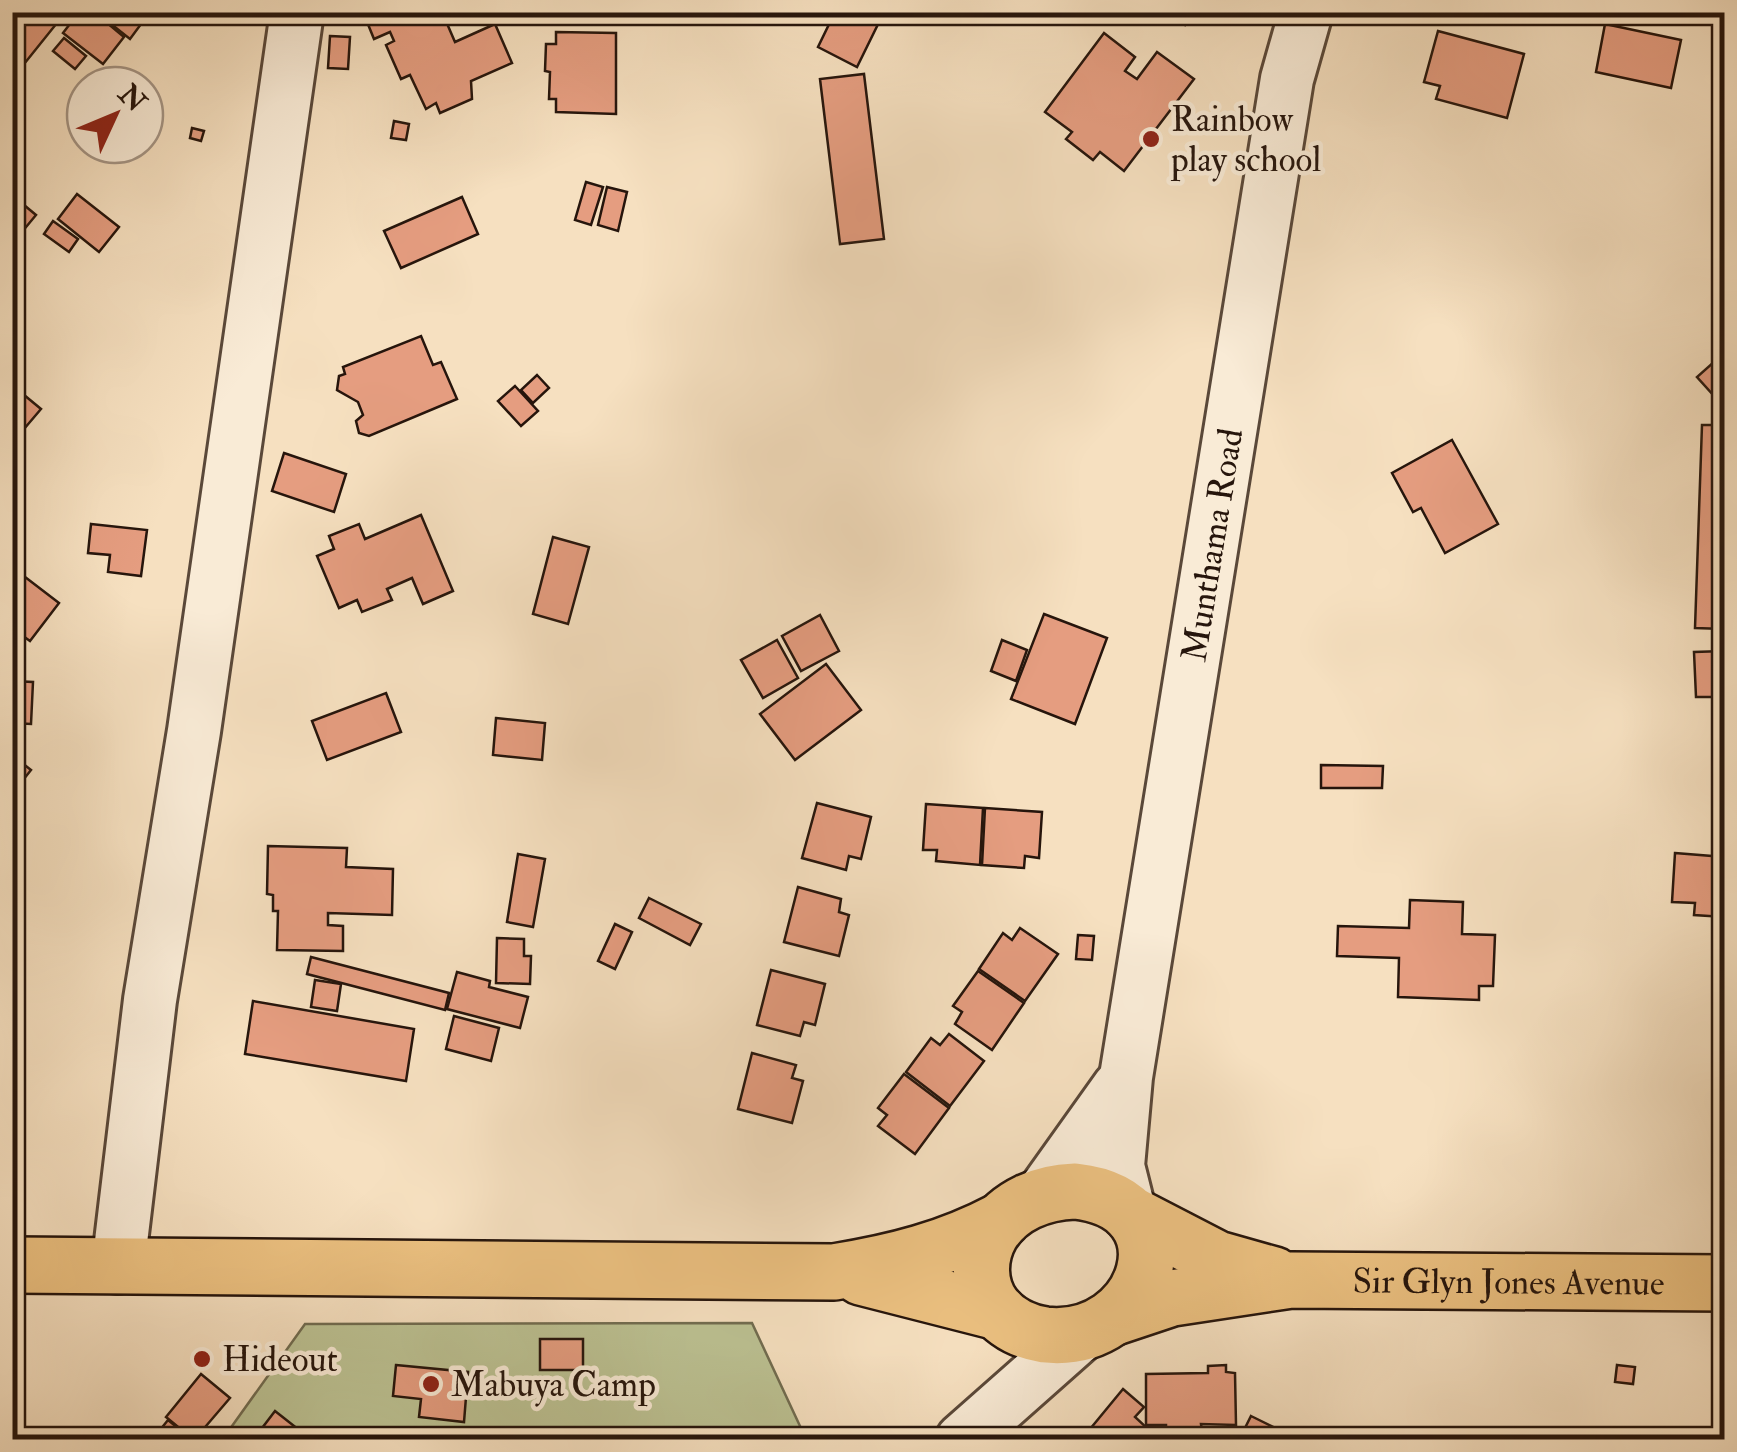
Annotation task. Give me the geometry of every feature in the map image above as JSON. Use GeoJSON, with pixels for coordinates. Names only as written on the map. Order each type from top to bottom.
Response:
{"type":"FeatureCollection","features":[{"type":"Feature","properties":{"kind":"main road"},"geometry":{"type":"LineString","coordinates":[[12,1265],[834,1272],[906,1260],[954,1245],[1022,1208],[1091,1193],[1217,1259],[1291,1280]]}},
{"type":"Feature","properties":{"kind":"main road"},"geometry":{"type":"LineString","coordinates":[[998,1312],[981,1274],[985,1246],[1022,1208]]}},
{"type":"Feature","properties":{"kind":"main road"},"geometry":{"type":"LineString","coordinates":[[1100,1324],[1136,1294],[1147,1266],[1145,1238],[1130,1214]]}},
{"type":"Feature","properties":{"kind":"main road"},"geometry":{"type":"LineString","coordinates":[[834,1272],[917,1288],[998,1312],[1037,1334],[1100,1324],[1172,1298],[1291,1280]]}},
{"type":"Feature","properties":{"kind":"main road","name":"Sir Glyn Jones Avenue"},"geometry":{"type":"LineString","coordinates":[[1291,1280],[1724,1282]]}},
{"type":"Feature","properties":{"kind":"street"},"geometry":{"type":"LineString","coordinates":[[118,1267],[150,1000],[194,732],[296,12]]}},
{"type":"Feature","properties":{"kind":"street","name":"Munthama Road"},"geometry":{"type":"LineString","coordinates":[[1130,1214],[1118,1166],[1126,1077],[1287,79],[1306,12]]}},
{"type":"Feature","properties":{"kind":"street","name":"Munthama Road"},"geometry":{"type":"LineString","coordinates":[[1022,1208],[1126,1077]]}},
{"type":"Feature","properties":{"kind":"street"},"geometry":{"type":"LineString","coordinates":[[965,1435],[988,1393],[996,1362],[998,1312]]}},
{"type":"Feature","properties":{"kind":"street"},"geometry":{"type":"LineString","coordinates":[[965,1435],[1100,1324]]}},
{"type":"Feature","properties":{"kind":"green space"},"geometry":{"type":"Polygon","coordinates":[[[752,1323],[806,1439],[222,1440],[305,1324],[752,1323]]]}},
{"type":"Feature","properties":{"kind":"building"},"geometry":{"type":"Polygon","coordinates":[[[12,12],[54,12],[61,18],[12,79],[12,12]]]}},
{"type":"Feature","properties":{"kind":"building"},"geometry":{"type":"Polygon","coordinates":[[[79,12],[94,12],[124,37],[103,64],[63,33],[79,12]]]}},
{"type":"Feature","properties":{"kind":"building"},"geometry":{"type":"Polygon","coordinates":[[[96,12],[134,12],[144,20],[130,39],[96,12]]]}},
{"type":"Feature","properties":{"kind":"building"},"geometry":{"type":"Polygon","coordinates":[[[363,12],[442,12],[455,42],[495,24],[512,63],[471,81],[472,99],[440,113],[436,103],[426,109],[410,75],[401,79],[386,45],[394,41],[390,32],[374,39],[363,12]]]}},
{"type":"Feature","properties":{"kind":"building"},"geometry":{"type":"Polygon","coordinates":[[[835,12],[884,12],[857,67],[818,47],[835,12]]]}},
{"type":"Feature","properties":{"kind":"building"},"geometry":{"type":"Polygon","coordinates":[[[1168,12],[1194,12],[1185,25],[1168,12]]]}},
{"type":"Feature","properties":{"kind":"building"},"geometry":{"type":"Polygon","coordinates":[[[1605,24],[1681,40],[1671,88],[1596,72],[1605,24]]]}},
{"type":"Feature","properties":{"kind":"building"},"geometry":{"type":"Polygon","coordinates":[[[1438,31],[1524,54],[1507,118],[1436,99],[1440,86],[1424,82],[1438,31]]]}},
{"type":"Feature","properties":{"kind":"building"},"geometry":{"type":"Polygon","coordinates":[[[556,32],[616,33],[616,114],[556,112],[556,99],[549,99],[550,72],[545,71],[546,44],[556,44],[556,32]]]}},
{"type":"Feature","properties":{"kind":"building"},"geometry":{"type":"Polygon","coordinates":[[[1104,33],[1135,57],[1125,71],[1137,79],[1157,52],[1194,79],[1124,171],[1100,152],[1093,160],[1066,139],[1072,132],[1045,112],[1104,33]]]}},
{"type":"Feature","properties":{"kind":"building"},"geometry":{"type":"Polygon","coordinates":[[[330,36],[350,37],[348,69],[328,68],[330,36]]]}},
{"type":"Feature","properties":{"kind":"building"},"geometry":{"type":"Polygon","coordinates":[[[64,38],[86,56],[78,65],[70,65],[53,51],[64,38]]]}},
{"type":"Feature","properties":{"kind":"building"},"geometry":{"type":"Polygon","coordinates":[[[864,74],[884,239],[840,244],[820,79],[864,74]]]}},
{"type":"Feature","properties":{"kind":"building"},"geometry":{"type":"Polygon","coordinates":[[[394,121],[409,124],[406,140],[391,138],[394,121]]]}},
{"type":"Feature","properties":{"kind":"building"},"geometry":{"type":"Polygon","coordinates":[[[192,128],[204,131],[201,141],[190,138],[192,128]]]}},
{"type":"Feature","properties":{"kind":"building"},"geometry":{"type":"Polygon","coordinates":[[[586,182],[603,187],[591,225],[575,220],[586,182]]]}},
{"type":"Feature","properties":{"kind":"building"},"geometry":{"type":"Polygon","coordinates":[[[607,187],[627,192],[618,231],[598,225],[607,187]]]}},
{"type":"Feature","properties":{"kind":"building"},"geometry":{"type":"Polygon","coordinates":[[[77,194],[119,227],[99,252],[58,219],[77,194]]]}},
{"type":"Feature","properties":{"kind":"building"},"geometry":{"type":"Polygon","coordinates":[[[12,195],[36,215],[12,244],[12,195]]]}},
{"type":"Feature","properties":{"kind":"building"},"geometry":{"type":"Polygon","coordinates":[[[462,197],[478,234],[401,268],[384,231],[462,197]]]}},
{"type":"Feature","properties":{"kind":"building"},"geometry":{"type":"Polygon","coordinates":[[[53,221],[78,239],[69,252],[44,234],[53,221]]]}},
{"type":"Feature","properties":{"kind":"building"},"geometry":{"type":"Polygon","coordinates":[[[421,336],[433,365],[441,362],[457,399],[369,436],[359,433],[356,421],[363,415],[358,402],[337,390],[339,376],[345,374],[343,367],[421,336]]]}},
{"type":"Feature","properties":{"kind":"building"},"geometry":{"type":"Polygon","coordinates":[[[1724,353],[1724,407],[1697,377],[1724,353]]]}},
{"type":"Feature","properties":{"kind":"building"},"geometry":{"type":"Polygon","coordinates":[[[537,375],[549,388],[533,403],[521,390],[537,375]]]}},
{"type":"Feature","properties":{"kind":"building"},"geometry":{"type":"Polygon","coordinates":[[[12,385],[41,409],[12,443],[12,385]]]}},
{"type":"Feature","properties":{"kind":"building"},"geometry":{"type":"Polygon","coordinates":[[[515,386],[538,411],[521,426],[498,401],[515,386]]]}},
{"type":"Feature","properties":{"kind":"building"},"geometry":{"type":"Polygon","coordinates":[[[1702,425],[1724,425],[1724,629],[1695,628],[1702,425]]]}},
{"type":"Feature","properties":{"kind":"building"},"geometry":{"type":"Polygon","coordinates":[[[1452,440],[1498,524],[1445,553],[1421,508],[1413,512],[1392,473],[1452,440]]]}},
{"type":"Feature","properties":{"kind":"building"},"geometry":{"type":"Polygon","coordinates":[[[284,453],[346,474],[334,512],[272,491],[284,453]]]}},
{"type":"Feature","properties":{"kind":"building"},"geometry":{"type":"Polygon","coordinates":[[[421,515],[453,591],[423,604],[412,578],[387,589],[392,600],[362,612],[357,600],[339,608],[317,556],[334,549],[329,536],[359,524],[365,539],[421,515]]]}},
{"type":"Feature","properties":{"kind":"building"},"geometry":{"type":"Polygon","coordinates":[[[91,524],[147,530],[141,576],[108,572],[110,555],[88,553],[91,524]]]}},
{"type":"Feature","properties":{"kind":"building"},"geometry":{"type":"Polygon","coordinates":[[[553,537],[589,547],[568,624],[533,614],[553,537]]]}},
{"type":"Feature","properties":{"kind":"building"},"geometry":{"type":"Polygon","coordinates":[[[12,567],[59,603],[30,641],[12,628],[12,567]]]}},
{"type":"Feature","properties":{"kind":"building"},"geometry":{"type":"Polygon","coordinates":[[[1044,614],[1107,638],[1075,724],[1011,699],[1044,614]]]}},
{"type":"Feature","properties":{"kind":"building"},"geometry":{"type":"Polygon","coordinates":[[[820,615],[839,651],[801,671],[782,636],[820,615]]]}},
{"type":"Feature","properties":{"kind":"building"},"geometry":{"type":"Polygon","coordinates":[[[777,640],[798,678],[763,698],[741,660],[777,640]]]}},
{"type":"Feature","properties":{"kind":"building"},"geometry":{"type":"Polygon","coordinates":[[[1002,640],[1027,650],[1016,681],[991,671],[1002,640]]]}},
{"type":"Feature","properties":{"kind":"building"},"geometry":{"type":"Polygon","coordinates":[[[1724,651],[1724,697],[1696,697],[1694,652],[1724,651]]]}},
{"type":"Feature","properties":{"kind":"building"},"geometry":{"type":"Polygon","coordinates":[[[826,664],[861,710],[795,760],[760,714],[826,664]]]}},
{"type":"Feature","properties":{"kind":"building"},"geometry":{"type":"Polygon","coordinates":[[[12,681],[33,682],[31,724],[12,723],[12,681]]]}},
{"type":"Feature","properties":{"kind":"building"},"geometry":{"type":"Polygon","coordinates":[[[386,693],[401,732],[327,760],[312,721],[386,693]]]}},
{"type":"Feature","properties":{"kind":"building"},"geometry":{"type":"Polygon","coordinates":[[[496,718],[545,723],[542,760],[493,755],[496,718]]]}},
{"type":"Feature","properties":{"kind":"building"},"geometry":{"type":"Polygon","coordinates":[[[12,755],[31,770],[12,794],[12,755]]]}},
{"type":"Feature","properties":{"kind":"building"},"geometry":{"type":"Polygon","coordinates":[[[1321,765],[1383,766],[1382,788],[1321,788],[1321,765]]]}},
{"type":"Feature","properties":{"kind":"building"},"geometry":{"type":"Polygon","coordinates":[[[817,803],[871,817],[861,859],[849,856],[846,870],[802,858],[817,803]]]}},
{"type":"Feature","properties":{"kind":"building"},"geometry":{"type":"Polygon","coordinates":[[[926,804],[983,808],[980,865],[936,861],[937,850],[923,850],[926,804]]]}},
{"type":"Feature","properties":{"kind":"building"},"geometry":{"type":"Polygon","coordinates":[[[985,808],[1042,812],[1039,858],[1025,856],[1024,868],[982,865],[985,808]]]}},
{"type":"Feature","properties":{"kind":"building"},"geometry":{"type":"Polygon","coordinates":[[[268,846],[347,848],[346,867],[393,869],[392,915],[328,913],[328,925],[343,926],[343,951],[277,950],[278,911],[273,911],[273,895],[267,894],[268,846]]]}},
{"type":"Feature","properties":{"kind":"building"},"geometry":{"type":"Polygon","coordinates":[[[1675,853],[1724,857],[1724,917],[1694,915],[1695,903],[1672,902],[1675,853]]]}},
{"type":"Feature","properties":{"kind":"building"},"geometry":{"type":"Polygon","coordinates":[[[518,854],[545,859],[533,927],[507,922],[518,854]]]}},
{"type":"Feature","properties":{"kind":"building"},"geometry":{"type":"Polygon","coordinates":[[[798,887],[841,899],[839,912],[849,915],[839,956],[784,942],[798,887]]]}},
{"type":"Feature","properties":{"kind":"building"},"geometry":{"type":"Polygon","coordinates":[[[649,898],[701,924],[690,945],[639,918],[649,898]]]}},
{"type":"Feature","properties":{"kind":"building"},"geometry":{"type":"Polygon","coordinates":[[[1410,900],[1463,902],[1462,934],[1495,935],[1493,986],[1479,986],[1479,1000],[1398,997],[1399,958],[1337,956],[1338,926],[1409,928],[1410,900]]]}},
{"type":"Feature","properties":{"kind":"building"},"geometry":{"type":"Polygon","coordinates":[[[615,924],[632,932],[615,969],[598,961],[615,924]]]}},
{"type":"Feature","properties":{"kind":"building"},"geometry":{"type":"Polygon","coordinates":[[[1020,928],[1058,954],[1025,1001],[979,969],[1003,933],[1012,940],[1020,928]]]}},
{"type":"Feature","properties":{"kind":"building"},"geometry":{"type":"Polygon","coordinates":[[[1078,935],[1094,936],[1092,960],[1076,959],[1078,935]]]}},
{"type":"Feature","properties":{"kind":"building"},"geometry":{"type":"Polygon","coordinates":[[[497,938],[524,939],[524,956],[531,956],[530,984],[496,983],[497,938]]]}},
{"type":"Feature","properties":{"kind":"building"},"geometry":{"type":"Polygon","coordinates":[[[311,957],[449,993],[445,1010],[307,974],[311,957]]]}},
{"type":"Feature","properties":{"kind":"building"},"geometry":{"type":"Polygon","coordinates":[[[771,970],[825,984],[815,1025],[804,1022],[800,1036],[757,1025],[771,970]]]}},
{"type":"Feature","properties":{"kind":"building"},"geometry":{"type":"Polygon","coordinates":[[[978,971],[1024,1003],[992,1050],[955,1024],[962,1012],[953,1006],[978,971]]]}},
{"type":"Feature","properties":{"kind":"building"},"geometry":{"type":"Polygon","coordinates":[[[457,972],[490,981],[489,987],[528,997],[520,1028],[447,1009],[457,972]]]}},
{"type":"Feature","properties":{"kind":"building"},"geometry":{"type":"Polygon","coordinates":[[[315,980],[341,984],[337,1011],[311,1007],[315,980]]]}},
{"type":"Feature","properties":{"kind":"building"},"geometry":{"type":"Polygon","coordinates":[[[253,1001],[414,1029],[406,1081],[245,1054],[253,1001]]]}},
{"type":"Feature","properties":{"kind":"building"},"geometry":{"type":"Polygon","coordinates":[[[454,1016],[499,1028],[491,1061],[446,1049],[454,1016]]]}},
{"type":"Feature","properties":{"kind":"building"},"geometry":{"type":"Polygon","coordinates":[[[949,1034],[984,1061],[950,1106],[906,1072],[931,1038],[940,1045],[949,1034]]]}},
{"type":"Feature","properties":{"kind":"building"},"geometry":{"type":"Polygon","coordinates":[[[752,1053],[796,1065],[792,1078],[803,1081],[792,1123],[738,1109],[752,1053]]]}},
{"type":"Feature","properties":{"kind":"building"},"geometry":{"type":"Polygon","coordinates":[[[904,1074],[949,1108],[915,1154],[878,1126],[887,1115],[878,1108],[904,1074]]]}},
{"type":"Feature","properties":{"kind":"building"},"geometry":{"type":"Polygon","coordinates":[[[540,1339],[583,1339],[583,1370],[540,1370],[540,1339]]]}},
{"type":"Feature","properties":{"kind":"building","name":"Mabuya Camp"},"geometry":{"type":"Polygon","coordinates":[[[396,1365],[468,1372],[464,1422],[419,1417],[421,1399],[393,1396],[396,1365]]]}},
{"type":"Feature","properties":{"kind":"building"},"geometry":{"type":"Polygon","coordinates":[[[1226,1365],[1226,1372],[1235,1373],[1236,1425],[1201,1424],[1202,1432],[1166,1433],[1166,1425],[1146,1425],[1146,1374],[1208,1373],[1208,1366],[1226,1365]]]}},
{"type":"Feature","properties":{"kind":"building"},"geometry":{"type":"Polygon","coordinates":[[[1617,1365],[1635,1367],[1633,1384],[1615,1382],[1617,1365]]]}},
{"type":"Feature","properties":{"kind":"building"},"geometry":{"type":"Polygon","coordinates":[[[201,1374],[230,1398],[194,1440],[166,1417],[201,1374]]]}},
{"type":"Feature","properties":{"kind":"building"},"geometry":{"type":"Polygon","coordinates":[[[1123,1389],[1144,1407],[1135,1417],[1147,1428],[1137,1440],[1081,1440],[1123,1389]]]}},
{"type":"Feature","properties":{"kind":"building"},"geometry":{"type":"Polygon","coordinates":[[[275,1411],[308,1437],[306,1440],[253,1440],[275,1411]]]}},
{"type":"Feature","properties":{"kind":"building"},"geometry":{"type":"Polygon","coordinates":[[[1251,1416],[1300,1440],[1239,1440],[1251,1416]]]}},
{"type":"Feature","properties":{"kind":"building"},"geometry":{"type":"Polygon","coordinates":[[[168,1420],[190,1438],[189,1440],[152,1440],[168,1420]]]}},
{"type":"Feature","properties":{"kind":"place","name":"Rainbow play school"},"geometry":{"type":"Point","coordinates":[1151,139]}},
{"type":"Feature","properties":{"kind":"place","name":"Hideout"},"geometry":{"type":"Point","coordinates":[202,1359]}},
{"type":"Feature","properties":{"kind":"place","name":"Mabuya Camp"},"geometry":{"type":"Point","coordinates":[431,1384]}}]}
